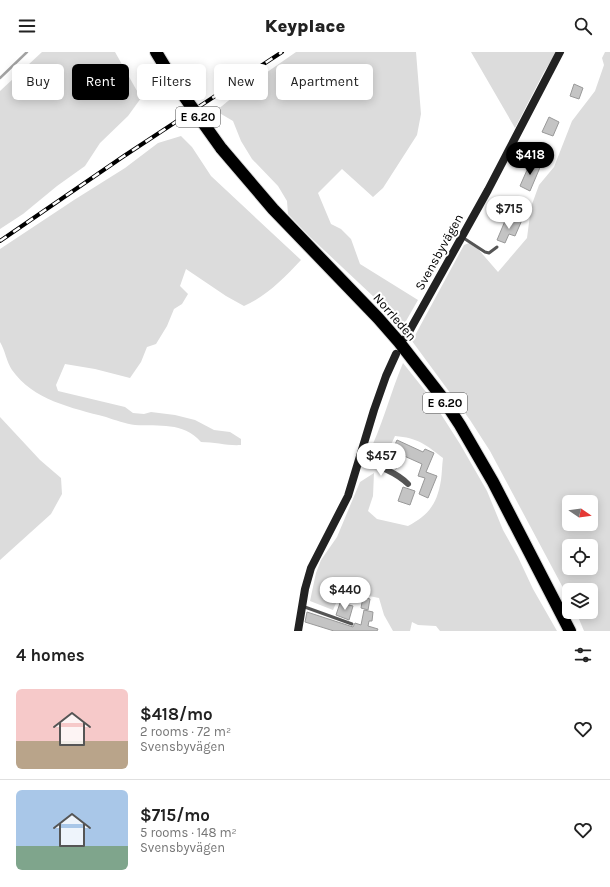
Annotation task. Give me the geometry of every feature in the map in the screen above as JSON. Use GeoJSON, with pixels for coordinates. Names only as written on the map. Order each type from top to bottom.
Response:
{"type":"FeatureCollection","features":[{"type":"Feature","properties":{"kind":"highway","name":"Norrleden"},"geometry":{"type":"LineString","coordinates":[[156,52],[176,84],[222,148],[273,209],[378,318],[399,342],[441,396],[460,425],[493,482],[570,631]]}},
{"type":"Feature","properties":{"kind":"street","name":"Svensbyvägen"},"geometry":{"type":"LineString","coordinates":[[406,337],[513,144],[560,52]]}},
{"type":"Feature","properties":{"kind":"street"},"geometry":{"type":"LineString","coordinates":[[298,631],[307,581],[313,562],[345,504],[374,410],[386,376],[396,354]]}},
{"type":"Feature","properties":{"kind":"street"},"geometry":{"type":"LineString","coordinates":[[359,461],[400,476],[408,484]]}},
{"type":"Feature","properties":{"kind":"lane"},"geometry":{"type":"LineString","coordinates":[[462,236],[485,252],[489,253],[497,247]]}},
{"type":"Feature","properties":{"kind":"lane"},"geometry":{"type":"LineString","coordinates":[[302,606],[352,624]]}},
{"type":"Feature","properties":{"kind":"shaded area"},"geometry":{"type":"Polygon","coordinates":[[[42,52],[115,52],[122,64],[72,64],[72,100],[129,100],[129,77],[137,91],[137,100],[140,100],[128,116],[100,143],[85,166],[57,186],[23,214],[0,229],[0,91],[12,80],[12,100],[64,100],[64,64],[29,64],[42,52]]]}},
{"type":"Feature","properties":{"kind":"shaded area"},"geometry":{"type":"Polygon","coordinates":[[[296,52],[416,52],[421,114],[417,135],[383,188],[373,197],[342,169],[318,193],[331,224],[341,229],[351,239],[360,264],[418,300],[402,328],[375,298],[309,236],[288,214],[287,201],[278,186],[252,159],[241,141],[233,121],[216,111],[229,100],[268,100],[268,72],[276,66],[276,100],[373,100],[373,64],[279,64],[296,52]]]}},
{"type":"Feature","properties":{"kind":"shaded area"},"geometry":{"type":"Polygon","coordinates":[[[471,52],[557,52],[544,72],[515,128],[471,52]]]}},
{"type":"Feature","properties":{"kind":"shaded area"},"geometry":{"type":"Polygon","coordinates":[[[605,52],[610,52],[610,631],[584,631],[579,619],[598,619],[598,583],[562,583],[562,586],[490,451],[470,420],[412,341],[464,245],[472,242],[498,272],[527,238],[531,207],[539,185],[554,167],[572,121],[595,91],[604,65],[602,58],[605,52]]]}},
{"type":"Feature","properties":{"kind":"shaded area"},"geometry":{"type":"Polygon","coordinates":[[[181,136],[192,147],[211,176],[301,260],[268,292],[244,306],[226,296],[186,269],[180,286],[188,294],[182,304],[174,309],[167,326],[156,344],[147,347],[141,362],[130,378],[95,369],[65,364],[56,385],[58,391],[125,407],[133,413],[144,414],[151,412],[175,415],[195,420],[214,430],[230,432],[241,439],[241,445],[201,442],[194,435],[178,428],[170,426],[128,424],[67,406],[42,396],[31,389],[12,370],[0,342],[0,249],[125,168],[158,143],[181,136]]]}},
{"type":"Feature","properties":{"kind":"shaded area"},"geometry":{"type":"Polygon","coordinates":[[[403,363],[430,397],[460,444],[487,491],[503,530],[533,589],[557,631],[440,631],[436,626],[418,625],[412,622],[410,631],[393,631],[384,615],[379,598],[359,594],[355,601],[337,601],[333,610],[310,601],[316,573],[321,560],[337,537],[360,482],[374,473],[373,496],[368,511],[377,519],[408,526],[427,513],[437,496],[441,480],[443,458],[421,442],[410,438],[395,436],[383,462],[367,457],[403,363]]]}},
{"type":"Feature","properties":{"kind":"shaded area"},"geometry":{"type":"Polygon","coordinates":[[[0,417],[40,460],[61,478],[62,494],[51,514],[0,560],[0,417]]]}},
{"type":"Feature","properties":{"kind":"building"},"geometry":{"type":"Polygon","coordinates":[[[574,84],[583,88],[579,99],[570,96],[574,84]]]}},
{"type":"Feature","properties":{"kind":"building"},"geometry":{"type":"Polygon","coordinates":[[[549,117],[559,122],[553,136],[542,132],[549,117]]]}},
{"type":"Feature","properties":{"kind":"building"},"geometry":{"type":"Polygon","coordinates":[[[531,161],[541,165],[530,191],[520,186],[531,161]]]}},
{"type":"Feature","properties":{"kind":"building"},"geometry":{"type":"Polygon","coordinates":[[[515,217],[522,220],[515,236],[509,234],[505,243],[497,240],[505,221],[512,224],[515,217]]]}},
{"type":"Feature","properties":{"kind":"building"},"geometry":{"type":"Polygon","coordinates":[[[397,440],[423,452],[425,449],[434,453],[426,472],[437,476],[428,498],[419,494],[425,478],[418,476],[422,464],[402,455],[396,469],[386,465],[397,440]]]}},
{"type":"Feature","properties":{"kind":"building"},"geometry":{"type":"Polygon","coordinates":[[[403,487],[415,491],[410,505],[398,501],[403,487]]]}},
{"type":"Feature","properties":{"kind":"building"},"geometry":{"type":"Polygon","coordinates":[[[363,597],[370,599],[368,610],[361,608],[363,597]]]}},
{"type":"Feature","properties":{"kind":"building"},"geometry":{"type":"Polygon","coordinates":[[[340,603],[353,606],[349,620],[336,615],[340,603]]]}},
{"type":"Feature","properties":{"kind":"building"},"geometry":{"type":"Polygon","coordinates":[[[364,610],[373,612],[372,621],[369,621],[368,626],[378,629],[377,631],[334,631],[305,622],[307,612],[353,627],[355,623],[361,625],[364,610]]]}},
{"type":"Feature","properties":{"kind":"waterway"},"geometry":{"type":"LineString","coordinates":[[0,78],[27,52]]}},
{"type":"Feature","properties":{"kind":"railway"},"geometry":{"type":"LineString","coordinates":[[0,241],[124,156],[282,52]]}}]}
